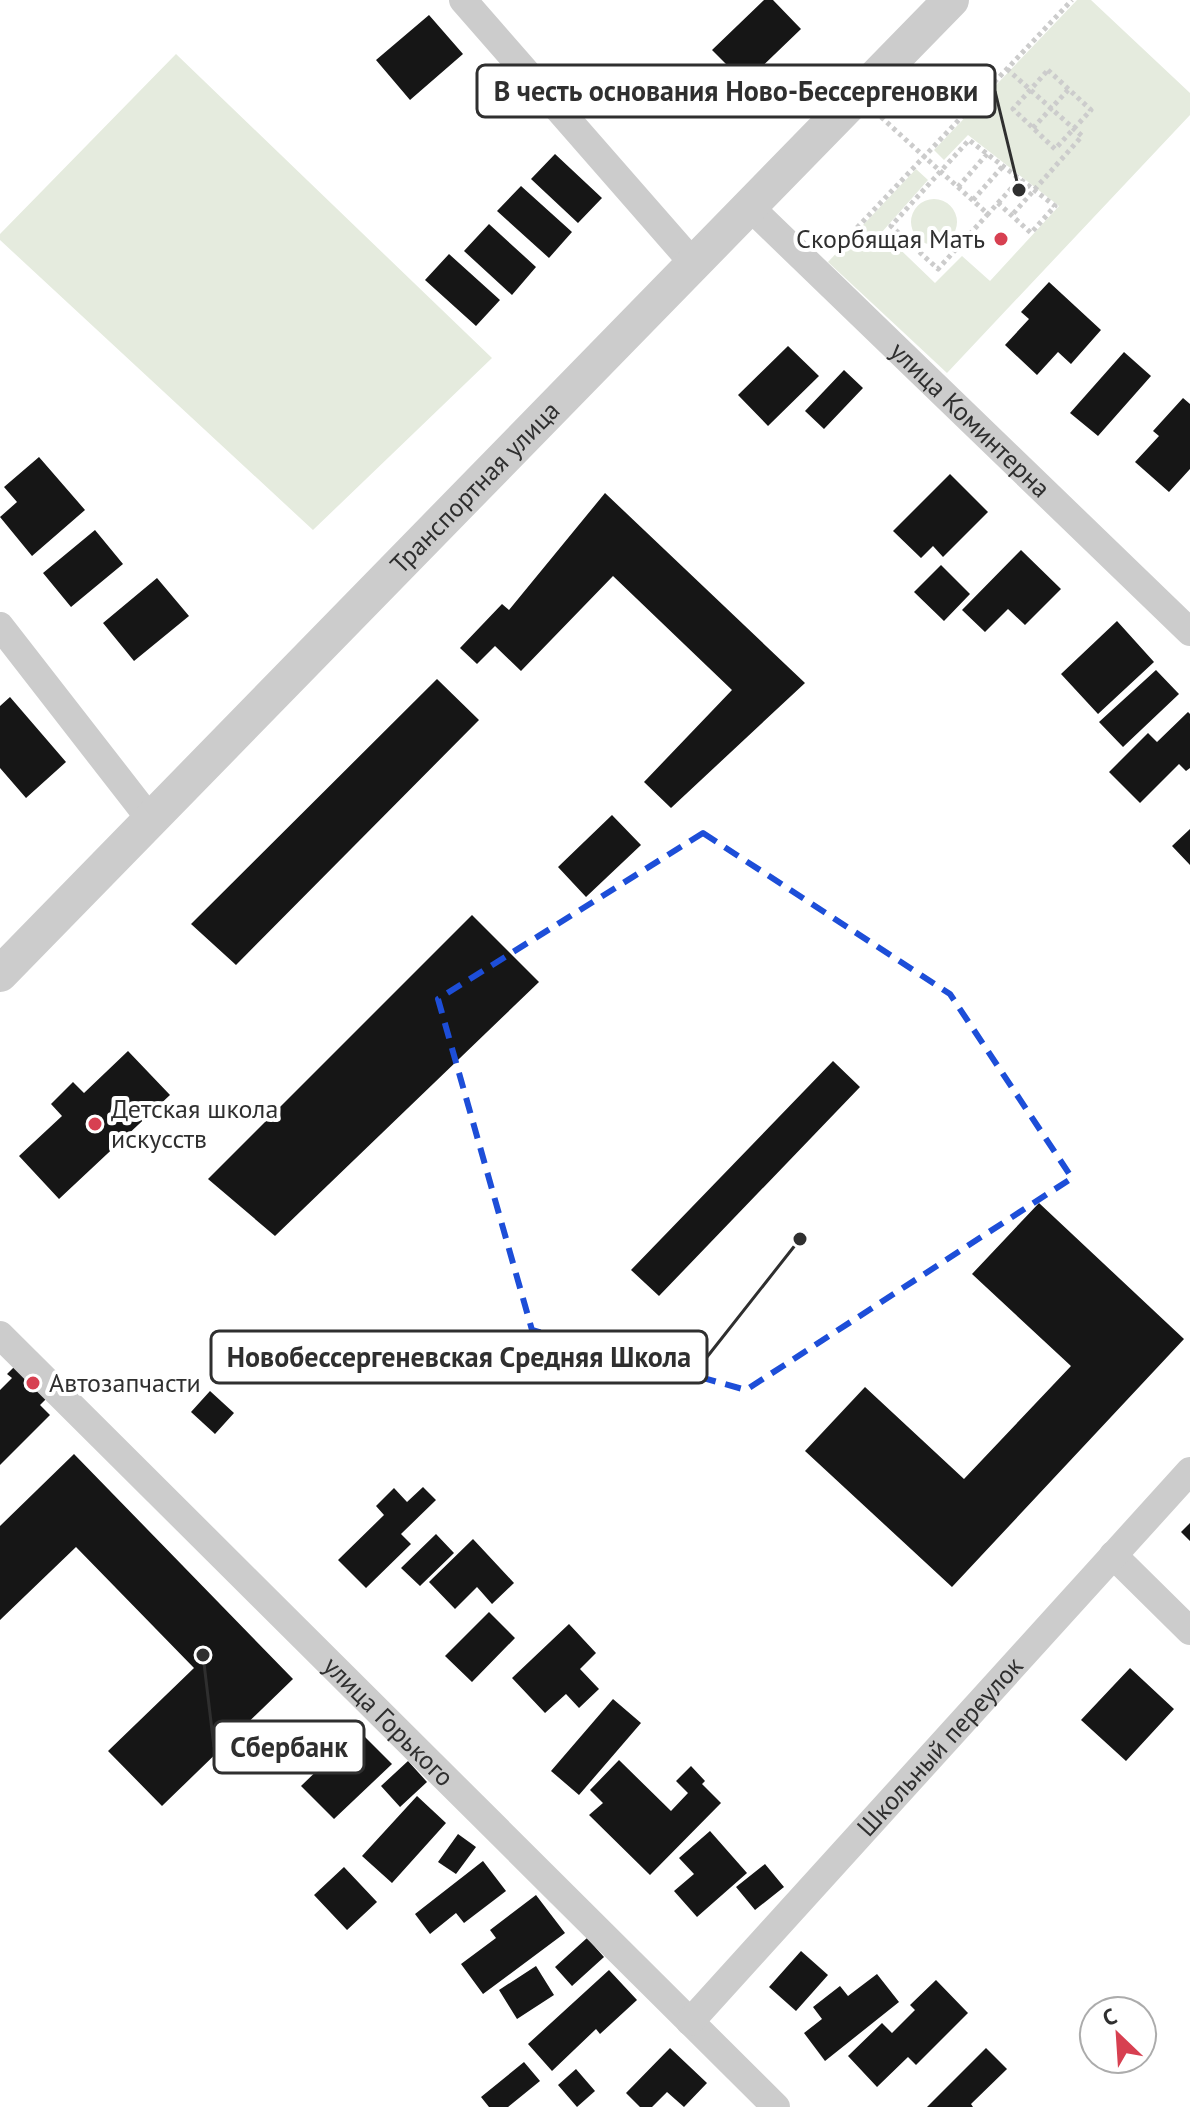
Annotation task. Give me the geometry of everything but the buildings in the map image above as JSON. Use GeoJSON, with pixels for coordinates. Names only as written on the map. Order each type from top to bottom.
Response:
{"type":"FeatureCollection","features":[{"type":"Feature","properties":{"kind":"street"},"geometry":{"type":"LineString","coordinates":[[463,0],[693,263]]}},
{"type":"Feature","properties":{"kind":"street","name":"Транспортная улица"},"geometry":{"type":"LineString","coordinates":[[0,974],[951,0]]}},
{"type":"Feature","properties":{"kind":"street","name":"улица Коминтерна"},"geometry":{"type":"LineString","coordinates":[[750,207],[1190,632]]}},
{"type":"Feature","properties":{"kind":"street"},"geometry":{"type":"LineString","coordinates":[[0,626],[150,819]]}},
{"type":"Feature","properties":{"kind":"street","name":"улица Горького"},"geometry":{"type":"LineString","coordinates":[[0,1335],[776,2107]]}},
{"type":"Feature","properties":{"kind":"street","name":"Школьный переулок"},"geometry":{"type":"LineString","coordinates":[[690,2022],[1190,1471]]}},
{"type":"Feature","properties":{"kind":"street"},"geometry":{"type":"LineString","coordinates":[[1113,1555],[1190,1631]]}},
{"type":"Feature","properties":{"kind":"path"},"geometry":{"type":"LineString","coordinates":[[815,272],[1072,0]]}},
{"type":"Feature","properties":{"kind":"path"},"geometry":{"type":"LineString","coordinates":[[1007,69],[1082,136],[1012,215]]}},
{"type":"Feature","properties":{"kind":"path"},"geometry":{"type":"LineString","coordinates":[[1055,149],[1091,110],[1048,70],[1013,109],[1055,149],[1064,156]]}},
{"type":"Feature","properties":{"kind":"path"},"geometry":{"type":"LineString","coordinates":[[1033,128],[1068,90]]}},
{"type":"Feature","properties":{"kind":"path"},"geometry":{"type":"LineString","coordinates":[[858,96],[988,214]]}},
{"type":"Feature","properties":{"kind":"path"},"geometry":{"type":"LineString","coordinates":[[998,203],[1031,233],[1055,206],[1034,190],[1020,179],[1003,166],[987,154],[969,140],[891,226],[938,269],[998,203],[1020,179]]}},
{"type":"Feature","properties":{"kind":"path"},"geometry":{"type":"LineString","coordinates":[[958,187],[987,154]]}},
{"type":"Feature","properties":{"kind":"path"},"geometry":{"type":"LineString","coordinates":[[973,200],[1003,166]]}},
{"type":"Feature","properties":{"kind":"highlighted area"},"geometry":{"type":"Polygon","coordinates":[[[703,833],[950,994],[1072,1178],[746,1390],[532,1330],[438,999],[703,833]]]}},
{"type":"Feature","properties":{"kind":"shaded area"},"geometry":{"type":"Polygon","coordinates":[[[1077,0],[1091,0],[1190,93],[1190,115],[947,373],[828,262],[916,169],[928,180],[882,232],[935,283],[962,256],[990,281],[1059,206],[968,135],[944,160],[934,150],[1077,0]]]}},
{"type":"Feature","properties":{"kind":"shaded area"},"geometry":{"type":"Polygon","coordinates":[[[176,54],[492,358],[313,530],[0,240],[0,234],[176,54]]]}},
{"type":"Feature","properties":{"kind":"shaded area"},"geometry":{"type":"Polygon","coordinates":[[[934,199],[951,205],[957,222],[951,239],[934,245],[917,239],[911,222],[917,205],[934,199]]]}},
{"type":"Feature","properties":{"kind":"place","name":"В честь основания Ново-Бессергеновки"},"geometry":{"type":"Point","coordinates":[1019,190]}},
{"type":"Feature","properties":{"kind":"place","name":"Скорбящая Мать"},"geometry":{"type":"Point","coordinates":[1001,239]}},
{"type":"Feature","properties":{"kind":"place","name":"Детская школа искусств"},"geometry":{"type":"Point","coordinates":[95,1124]}},
{"type":"Feature","properties":{"kind":"place","name":"Новобессергеневская Средняя Школа"},"geometry":{"type":"Point","coordinates":[800,1239]}},
{"type":"Feature","properties":{"kind":"place","name":"Автозапчасти"},"geometry":{"type":"Point","coordinates":[33,1383]}},
{"type":"Feature","properties":{"kind":"place","name":"Сбербанк"},"geometry":{"type":"Point","coordinates":[203,1655]}}]}
